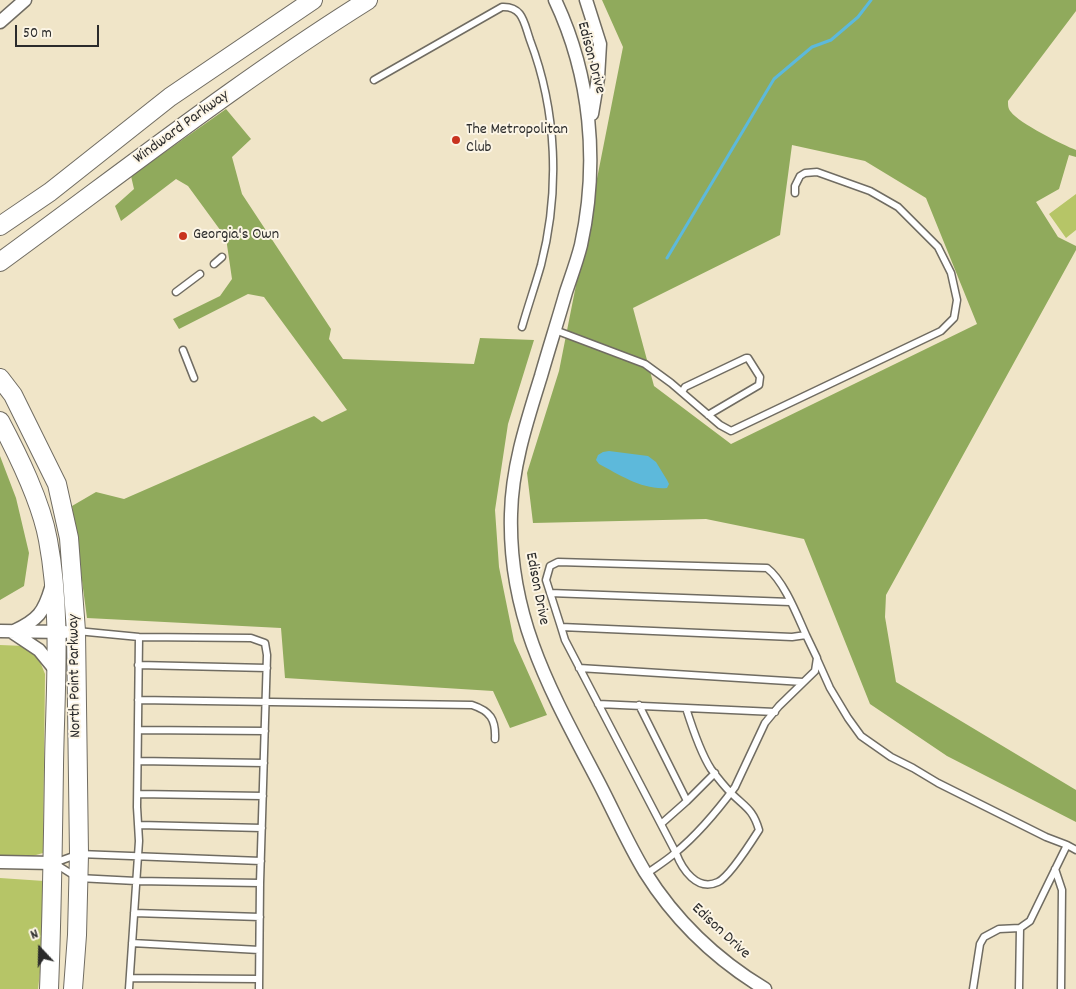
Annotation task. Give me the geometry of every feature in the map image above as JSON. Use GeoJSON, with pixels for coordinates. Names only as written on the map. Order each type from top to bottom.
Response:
{"type":"FeatureCollection","features":[{"type":"Feature","properties":{"kind":"street"},"geometry":{"type":"LineString","coordinates":[[0,22],[24,0]]}},
{"type":"Feature","properties":{"kind":"street","name":"Windward Parkway"},"geometry":{"type":"LineString","coordinates":[[0,226],[50,192],[170,97],[313,0]]}},
{"type":"Feature","properties":{"kind":"street","name":"Windward Parkway"},"geometry":{"type":"LineString","coordinates":[[0,262],[128,166],[253,76],[368,0]]}},
{"type":"Feature","properties":{"kind":"street","name":"Edison Drive"},"geometry":{"type":"LineString","coordinates":[[555,0],[575,52],[586,101],[591,158],[588,203],[580,247],[524,428],[514,476],[511,523],[516,587],[525,624],[549,686],[646,874],[668,904],[706,945],[745,976],[766,989]]}},
{"type":"Feature","properties":{"kind":"street","name":"Edison Drive"},"geometry":{"type":"LineString","coordinates":[[586,0],[600,44],[598,78],[589,126]]}},
{"type":"Feature","properties":{"kind":"street","name":"North Point Parkway"},"geometry":{"type":"LineString","coordinates":[[0,378],[13,395],[57,484],[69,538],[76,631],[79,854],[73,989]]}},
{"type":"Feature","properties":{"kind":"street","name":"North Point Parkway"},"geometry":{"type":"LineString","coordinates":[[0,421],[36,498],[48,538],[54,580],[57,672],[49,989]]}},
{"type":"Feature","properties":{"kind":"street"},"geometry":{"type":"LineString","coordinates":[[6,632],[28,624],[38,617],[46,605],[54,580]]}},
{"type":"Feature","properties":{"kind":"street"},"geometry":{"type":"LineString","coordinates":[[6,632],[76,631]]}},
{"type":"Feature","properties":{"kind":"street"},"geometry":{"type":"LineString","coordinates":[[6,632],[39,650],[57,672]]}},
{"type":"Feature","properties":{"kind":"street"},"geometry":{"type":"LineString","coordinates":[[0,862],[53,863]]}},
{"type":"Feature","properties":{"kind":"lane"},"geometry":{"type":"LineString","coordinates":[[374,80],[502,7],[511,6],[519,12],[547,92],[553,149],[552,200],[541,264],[522,327]]}},
{"type":"Feature","properties":{"kind":"lane"},"geometry":{"type":"LineString","coordinates":[[555,330],[645,364],[682,392],[720,425],[731,431],[941,332],[954,318],[957,300],[951,273],[938,247],[898,207],[870,191],[817,172],[805,173],[800,176],[795,186],[795,193]]}},
{"type":"Feature","properties":{"kind":"lane"},"geometry":{"type":"LineString","coordinates":[[214,264],[222,257]]}},
{"type":"Feature","properties":{"kind":"lane"},"geometry":{"type":"LineString","coordinates":[[176,292],[200,274]]}},
{"type":"Feature","properties":{"kind":"lane"},"geometry":{"type":"LineString","coordinates":[[183,350],[194,378]]}},
{"type":"Feature","properties":{"kind":"lane"},"geometry":{"type":"LineString","coordinates":[[682,392],[685,387],[748,358],[760,377],[760,385],[708,415]]}},
{"type":"Feature","properties":{"kind":"lane"},"geometry":{"type":"LineString","coordinates":[[686,708],[710,768],[731,793],[749,808],[759,830],[727,874],[719,882],[706,885],[692,879],[684,871],[565,640],[546,580],[550,566],[558,562],[767,568],[774,573],[790,602],[830,688],[848,718],[862,736],[891,757],[938,783],[1076,850]]}},
{"type":"Feature","properties":{"kind":"lane"},"geometry":{"type":"LineString","coordinates":[[550,592],[790,602]]}},
{"type":"Feature","properties":{"kind":"lane"},"geometry":{"type":"LineString","coordinates":[[561,627],[792,637],[806,635]]}},
{"type":"Feature","properties":{"kind":"lane"},"geometry":{"type":"LineString","coordinates":[[76,631],[139,637],[251,638],[265,642],[267,668],[260,883],[259,989]]}},
{"type":"Feature","properties":{"kind":"lane"},"geometry":{"type":"LineString","coordinates":[[129,989],[139,855],[139,637]]}},
{"type":"Feature","properties":{"kind":"lane"},"geometry":{"type":"LineString","coordinates":[[646,874],[676,853],[718,810],[735,787],[765,723],[815,671],[817,658]]}},
{"type":"Feature","properties":{"kind":"lane"},"geometry":{"type":"LineString","coordinates":[[138,665],[267,668]]}},
{"type":"Feature","properties":{"kind":"lane"},"geometry":{"type":"LineString","coordinates":[[579,668],[803,682]]}},
{"type":"Feature","properties":{"kind":"lane"},"geometry":{"type":"LineString","coordinates":[[138,700],[472,705],[484,709],[492,719],[495,738]]}},
{"type":"Feature","properties":{"kind":"lane"},"geometry":{"type":"LineString","coordinates":[[598,704],[775,712]]}},
{"type":"Feature","properties":{"kind":"lane"},"geometry":{"type":"LineString","coordinates":[[639,706],[686,801]]}},
{"type":"Feature","properties":{"kind":"lane"},"geometry":{"type":"LineString","coordinates":[[138,730],[265,731]]}},
{"type":"Feature","properties":{"kind":"lane"},"geometry":{"type":"LineString","coordinates":[[138,762],[264,762]]}},
{"type":"Feature","properties":{"kind":"lane"},"geometry":{"type":"LineString","coordinates":[[661,824],[715,773]]}},
{"type":"Feature","properties":{"kind":"lane"},"geometry":{"type":"LineString","coordinates":[[138,794],[263,796]]}},
{"type":"Feature","properties":{"kind":"lane"},"geometry":{"type":"LineString","coordinates":[[139,825],[262,828]]}},
{"type":"Feature","properties":{"kind":"lane"},"geometry":{"type":"LineString","coordinates":[[973,989],[980,944],[984,937],[999,930],[1020,928],[1030,921],[1056,870],[1066,845]]}},
{"type":"Feature","properties":{"kind":"lane"},"geometry":{"type":"LineString","coordinates":[[53,863],[79,854],[261,861]]}},
{"type":"Feature","properties":{"kind":"lane"},"geometry":{"type":"LineString","coordinates":[[53,863],[78,878],[260,883]]}},
{"type":"Feature","properties":{"kind":"lane"},"geometry":{"type":"LineString","coordinates":[[1056,870],[1062,890],[1061,989]]}},
{"type":"Feature","properties":{"kind":"lane"},"geometry":{"type":"LineString","coordinates":[[134,913],[260,917]]}},
{"type":"Feature","properties":{"kind":"lane"},"geometry":{"type":"LineString","coordinates":[[1019,989],[1020,928]]}},
{"type":"Feature","properties":{"kind":"lane"},"geometry":{"type":"LineString","coordinates":[[132,943],[259,950]]}},
{"type":"Feature","properties":{"kind":"lane"},"geometry":{"type":"LineString","coordinates":[[130,978],[259,979]]}},
{"type":"Feature","properties":{"kind":"green space"},"geometry":{"type":"Polygon","coordinates":[[[602,0],[1076,0],[1076,11],[1008,101],[1008,107],[1016,117],[1032,128],[1076,150],[1076,157],[1069,155],[1059,189],[1036,202],[1058,237],[1076,246],[1076,250],[886,595],[885,617],[896,682],[1076,790],[1076,822],[947,756],[870,704],[804,539],[706,519],[533,523],[527,473],[559,371],[623,47],[602,0]],[[792,145],[780,235],[633,308],[654,386],[731,444],[977,324],[926,198],[865,161],[792,145]]]}},
{"type":"Feature","properties":{"kind":"green space"},"geometry":{"type":"Polygon","coordinates":[[[226,109],[251,139],[232,157],[242,194],[331,329],[329,339],[343,359],[474,364],[480,338],[534,340],[508,424],[495,510],[499,567],[514,641],[547,715],[510,728],[493,691],[285,678],[281,628],[87,618],[72,506],[96,492],[124,499],[314,416],[322,422],[347,410],[264,297],[248,294],[179,329],[173,319],[220,296],[232,279],[226,238],[188,186],[176,179],[121,221],[115,206],[134,189],[131,176],[226,109]]]}},
{"type":"Feature","properties":{"kind":"green space"},"geometry":{"type":"Polygon","coordinates":[[[1076,194],[1076,230],[1066,238],[1049,214],[1076,194]]]}},
{"type":"Feature","properties":{"kind":"green space"},"geometry":{"type":"Polygon","coordinates":[[[0,456],[16,498],[29,553],[24,586],[0,600],[0,456]]]}},
{"type":"Feature","properties":{"kind":"green space"},"geometry":{"type":"Polygon","coordinates":[[[0,645],[25,646],[39,659],[45,674],[43,853],[29,857],[0,857],[0,645]]]}},
{"type":"Feature","properties":{"kind":"green space"},"geometry":{"type":"Polygon","coordinates":[[[0,878],[44,881],[38,989],[0,989],[0,878]]]}},
{"type":"Feature","properties":{"kind":"water"},"geometry":{"type":"Polygon","coordinates":[[[609,451],[648,456],[656,462],[667,480],[669,484],[667,488],[649,487],[640,484],[599,464],[596,460],[598,455],[609,451]]]}},
{"type":"Feature","properties":{"kind":"waterway"},"geometry":{"type":"LineString","coordinates":[[667,258],[774,79],[812,47],[831,40],[858,17],[871,0]]}},
{"type":"Feature","properties":{"kind":"place","name":"The Metropolitan Club"},"geometry":{"type":"Point","coordinates":[456,140]}},
{"type":"Feature","properties":{"kind":"place","name":"Georgia's Own"},"geometry":{"type":"Point","coordinates":[183,236]}}]}
